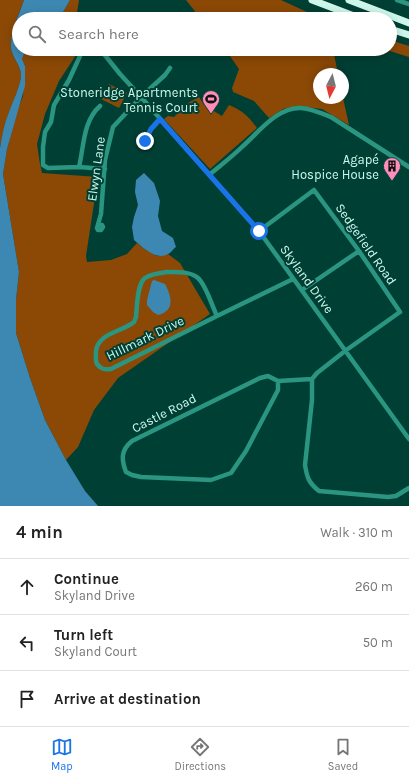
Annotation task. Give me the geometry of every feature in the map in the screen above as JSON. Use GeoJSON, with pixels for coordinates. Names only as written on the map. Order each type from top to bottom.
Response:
{"type":"FeatureCollection","features":[{"type":"Feature","properties":{"kind":"highway"},"geometry":{"type":"LineString","coordinates":[[312,0],[344,12]]}},
{"type":"Feature","properties":{"kind":"highway"},"geometry":{"type":"LineString","coordinates":[[349,0],[379,12]]}},
{"type":"Feature","properties":{"kind":"highway"},"geometry":{"type":"LineString","coordinates":[[397,19],[409,24]]}},
{"type":"Feature","properties":{"kind":"highway"},"geometry":{"type":"LineString","coordinates":[[397,31],[409,35]]}},
{"type":"Feature","properties":{"kind":"street"},"geometry":{"type":"LineString","coordinates":[[398,0],[409,4]]}},
{"type":"Feature","properties":{"kind":"street"},"geometry":{"type":"LineString","coordinates":[[80,56],[69,80],[54,105],[51,122],[45,132],[42,165],[48,168],[79,167],[105,169]]}},
{"type":"Feature","properties":{"kind":"street","name":"Skyland Drive"},"geometry":{"type":"LineString","coordinates":[[106,56],[259,231],[409,439]]}},
{"type":"Feature","properties":{"kind":"street","name":"Elwyn Lane"},"geometry":{"type":"LineString","coordinates":[[99,225],[105,160],[113,127],[170,68]]}},
{"type":"Feature","properties":{"kind":"street"},"geometry":{"type":"LineString","coordinates":[[79,167],[88,123],[95,110],[100,106]]}},
{"type":"Feature","properties":{"kind":"street"},"geometry":{"type":"LineString","coordinates":[[210,174],[239,150],[273,118],[285,112],[300,108],[317,111],[331,117],[409,167]]}},
{"type":"Feature","properties":{"kind":"street"},"geometry":{"type":"LineString","coordinates":[[145,141],[151,129],[160,119]]}},
{"type":"Feature","properties":{"kind":"street","name":"Sedgefield Road"},"geometry":{"type":"LineString","coordinates":[[259,231],[314,190],[359,251],[400,312],[345,351]]}},
{"type":"Feature","properties":{"kind":"street"},"geometry":{"type":"LineString","coordinates":[[302,290],[359,251]]}},
{"type":"Feature","properties":{"kind":"street","name":"Hillmark Drive"},"geometry":{"type":"LineString","coordinates":[[216,316],[198,278],[180,272],[167,272],[151,275],[141,282],[136,318],[134,322],[102,339],[97,346],[96,361],[100,367],[105,370],[111,369],[293,279]]}},
{"type":"Feature","properties":{"kind":"street"},"geometry":{"type":"LineString","coordinates":[[345,351],[317,373],[312,379],[312,400],[305,465],[306,476],[311,484],[319,491],[388,497],[396,496],[409,488]]}},
{"type":"Feature","properties":{"kind":"street","name":"Castle Road"},"geometry":{"type":"LineString","coordinates":[[278,381],[278,390],[246,451],[231,473],[211,480],[141,477],[126,472],[122,458],[123,451],[132,441],[260,378],[268,376],[278,381],[312,379]]}},
{"type":"Feature","properties":{"kind":"shaded area"},"geometry":{"type":"Polygon","coordinates":[[[0,0],[24,0],[19,12],[12,12],[12,56],[14,56],[20,69],[21,77],[5,123],[0,148],[0,0]]]}},
{"type":"Feature","properties":{"kind":"shaded area"},"geometry":{"type":"Polygon","coordinates":[[[70,0],[79,0],[77,12],[63,12],[70,0]]]}},
{"type":"Feature","properties":{"kind":"shaded area"},"geometry":{"type":"Polygon","coordinates":[[[186,0],[281,0],[307,12],[195,12],[186,0]]]}},
{"type":"Feature","properties":{"kind":"shaded area"},"geometry":{"type":"Polygon","coordinates":[[[397,42],[409,46],[409,57],[397,53],[397,42]]]}},
{"type":"Feature","properties":{"kind":"shaded area"},"geometry":{"type":"Polygon","coordinates":[[[23,56],[75,56],[59,81],[45,114],[37,144],[42,173],[98,177],[86,256],[87,262],[111,260],[127,254],[137,243],[157,256],[168,254],[180,263],[210,314],[118,378],[94,410],[78,447],[66,460],[45,420],[16,333],[16,300],[19,272],[3,174],[7,149],[16,114],[23,96],[25,66],[22,59],[23,56]]]}},
{"type":"Feature","properties":{"kind":"shaded area"},"geometry":{"type":"Polygon","coordinates":[[[230,56],[334,56],[337,68],[313,68],[313,104],[344,104],[349,125],[322,109],[296,106],[283,109],[269,118],[254,101],[233,92],[232,88],[239,69],[230,56]]]}},
{"type":"Feature","properties":{"kind":"shaded area"},"geometry":{"type":"Polygon","coordinates":[[[109,84],[127,93],[119,108],[101,99],[109,84]]]}},
{"type":"Feature","properties":{"kind":"shaded area"},"geometry":{"type":"Polygon","coordinates":[[[199,97],[204,105],[222,116],[229,105],[238,109],[248,117],[257,128],[210,169],[164,119],[168,116],[174,117],[188,103],[199,97]]]}},
{"type":"Feature","properties":{"kind":"water"},"geometry":{"type":"Polygon","coordinates":[[[24,0],[70,0],[63,12],[20,12],[24,0]]]}},
{"type":"Feature","properties":{"kind":"water"},"geometry":{"type":"Polygon","coordinates":[[[12,36],[12,52],[11,48],[12,36]]]}},
{"type":"Feature","properties":{"kind":"water"},"geometry":{"type":"Polygon","coordinates":[[[14,56],[23,56],[22,59],[25,66],[25,86],[7,149],[3,174],[19,272],[16,300],[16,333],[45,420],[66,460],[85,491],[98,506],[0,506],[0,148],[2,134],[21,77],[20,69],[14,56]]]}},
{"type":"Feature","properties":{"kind":"water"},"geometry":{"type":"Polygon","coordinates":[[[144,173],[154,183],[160,201],[158,216],[162,231],[173,238],[176,247],[163,256],[150,252],[134,240],[132,227],[138,205],[135,192],[136,180],[144,173]]]}},
{"type":"Feature","properties":{"kind":"water"},"geometry":{"type":"Polygon","coordinates":[[[154,280],[165,284],[170,298],[170,306],[168,310],[158,315],[147,305],[152,281],[154,280]]]}},
{"type":"Feature","properties":{"kind":"place","name":"Stoneridge Apartments Tennis Court"},"geometry":{"type":"Point","coordinates":[211,114]}},
{"type":"Feature","properties":{"kind":"place","name":"Agapé Hospice House"},"geometry":{"type":"Point","coordinates":[392,181]}},
{"type":"Feature","properties":{"kind":"route"},"geometry":{"type":"LineString","coordinates":[[145,141],[151,129],[160,119],[259,231]]}}]}
